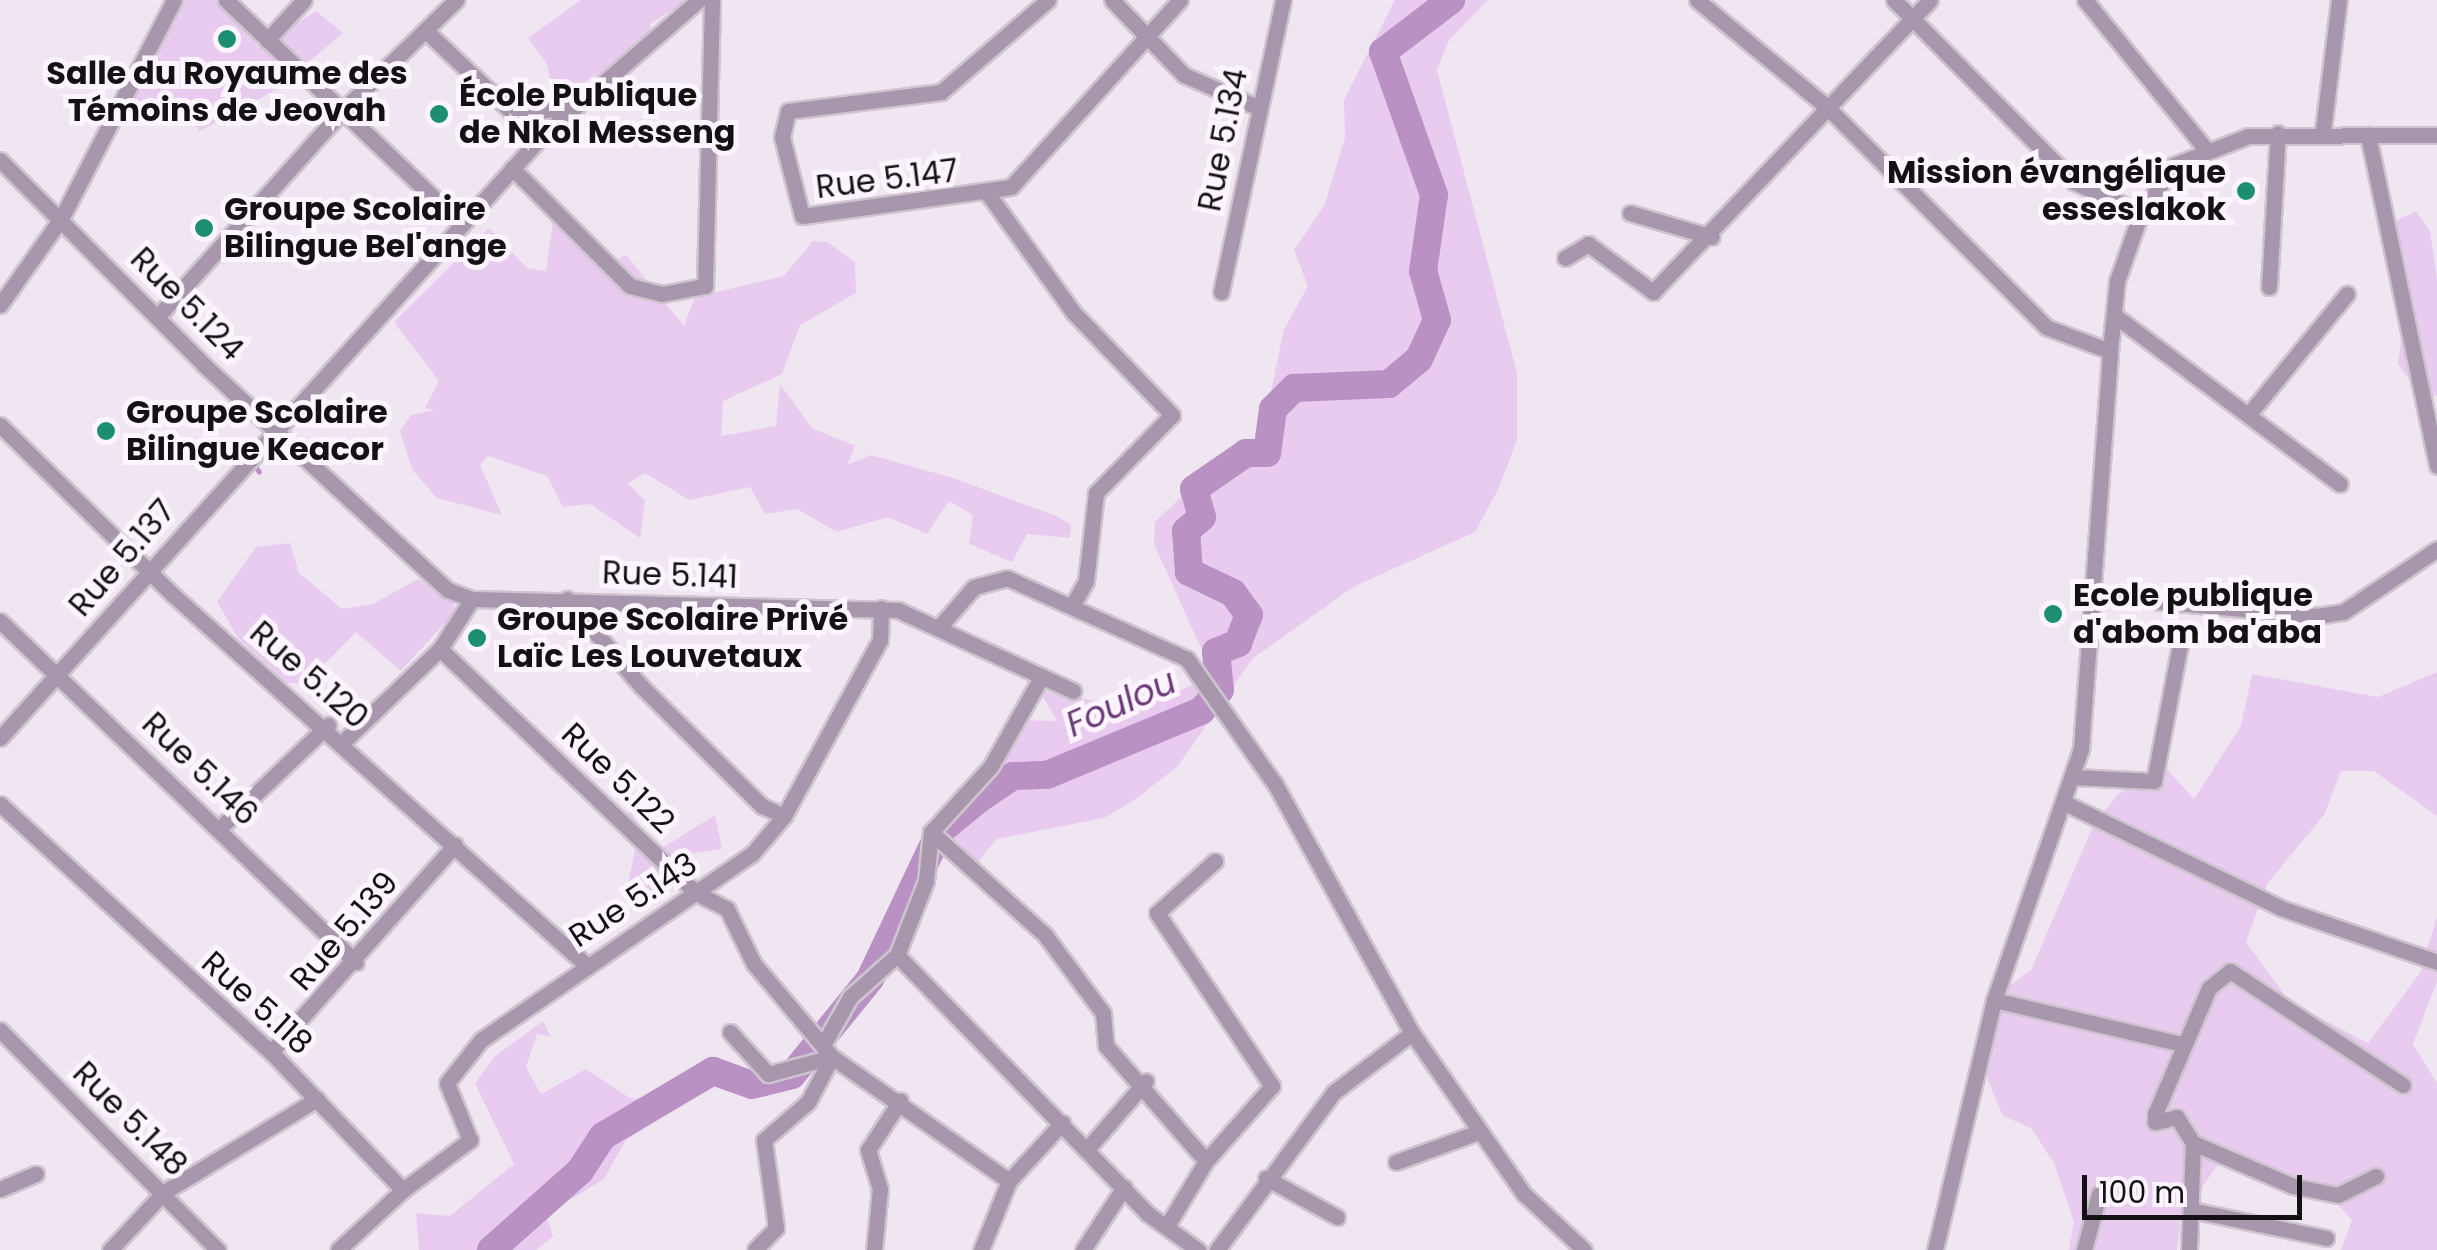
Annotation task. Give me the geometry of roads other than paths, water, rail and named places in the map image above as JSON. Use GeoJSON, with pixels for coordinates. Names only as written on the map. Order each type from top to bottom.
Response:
{"type":"FeatureCollection","features":[{"type":"Feature","properties":{"kind":"street"},"geometry":{"type":"LineString","coordinates":[[0,305],[62,217],[174,0]]}},
{"type":"Feature","properties":{"kind":"street"},"geometry":{"type":"LineString","coordinates":[[226,0],[460,223]]}},
{"type":"Feature","properties":{"kind":"street"},"geometry":{"type":"LineString","coordinates":[[267,40],[304,0]]}},
{"type":"Feature","properties":{"kind":"street"},"geometry":{"type":"LineString","coordinates":[[159,315],[340,112],[456,0]]}},
{"type":"Feature","properties":{"kind":"street","name":"Rue 5.137"},"geometry":{"type":"LineString","coordinates":[[0,738],[276,424],[568,108],[699,0]]}},
{"type":"Feature","properties":{"kind":"street"},"geometry":{"type":"LineString","coordinates":[[512,168],[630,286],[662,294],[705,286],[712,0]]}},
{"type":"Feature","properties":{"kind":"street","name":"Rue 5.147"},"geometry":{"type":"LineString","coordinates":[[1048,0],[941,92],[801,106],[780,122],[808,221],[988,194],[1024,179],[1140,37],[1180,0]]}},
{"type":"Feature","properties":{"kind":"street"},"geometry":{"type":"LineString","coordinates":[[1112,0],[1140,37],[1184,75],[1257,107]]}},
{"type":"Feature","properties":{"kind":"street","name":"Rue 5.134"},"geometry":{"type":"LineString","coordinates":[[1220,292],[1283,0]]}},
{"type":"Feature","properties":{"kind":"street"},"geometry":{"type":"LineString","coordinates":[[1696,0],[1827,108],[2046,327],[2110,351]]}},
{"type":"Feature","properties":{"kind":"street"},"geometry":{"type":"LineString","coordinates":[[1894,0],[2074,182],[2141,213]]}},
{"type":"Feature","properties":{"kind":"street"},"geometry":{"type":"LineString","coordinates":[[1566,258],[1588,244],[1654,292],[1712,237],[1912,14],[1930,0]]}},
{"type":"Feature","properties":{"kind":"street"},"geometry":{"type":"LineString","coordinates":[[2085,0],[2206,148]]}},
{"type":"Feature","properties":{"kind":"street"},"geometry":{"type":"LineString","coordinates":[[2323,130],[2339,0]]}},
{"type":"Feature","properties":{"kind":"street"},"geometry":{"type":"LineString","coordinates":[[426,32],[540,138]]}},
{"type":"Feature","properties":{"kind":"street"},"geometry":{"type":"LineString","coordinates":[[513,113],[568,108]]}},
{"type":"Feature","properties":{"kind":"street"},"geometry":{"type":"LineString","coordinates":[[1935,1250],[1994,1000],[2074,777],[2114,315],[2141,213],[2174,165],[2206,148],[2278,133],[2323,130],[2437,136]]}},
{"type":"Feature","properties":{"kind":"street"},"geometry":{"type":"LineString","coordinates":[[2269,287],[2278,133]]}},
{"type":"Feature","properties":{"kind":"street"},"geometry":{"type":"LineString","coordinates":[[2368,135],[2431,392],[2437,466]]}},
{"type":"Feature","properties":{"kind":"street","name":"Rue 5.124"},"geometry":{"type":"LineString","coordinates":[[0,160],[448,590],[472,600]]}},
{"type":"Feature","properties":{"kind":"street"},"geometry":{"type":"LineString","coordinates":[[988,194],[1073,312],[1172,415],[1096,492],[1086,581],[1073,604]]}},
{"type":"Feature","properties":{"kind":"street"},"geometry":{"type":"LineString","coordinates":[[1630,213],[1712,237]]}},
{"type":"Feature","properties":{"kind":"street"},"geometry":{"type":"LineString","coordinates":[[2249,414],[2347,294]]}},
{"type":"Feature","properties":{"kind":"street"},"geometry":{"type":"LineString","coordinates":[[2114,315],[2340,484]]}},
{"type":"Feature","properties":{"kind":"street","name":"Rue 5.120"},"geometry":{"type":"LineString","coordinates":[[0,425],[148,571],[345,740],[586,964]]}},
{"type":"Feature","properties":{"kind":"street"},"geometry":{"type":"LineString","coordinates":[[2088,596],[2318,616],[2343,612],[2437,549]]}},
{"type":"Feature","properties":{"kind":"street"},"geometry":{"type":"LineString","coordinates":[[941,625],[991,577],[1073,604],[1170,644],[1219,695],[1412,1033],[1524,1194],[1584,1250]]}},
{"type":"Feature","properties":{"kind":"street"},"geometry":{"type":"LineString","coordinates":[[345,740],[440,649],[472,600]]}},
{"type":"Feature","properties":{"kind":"street","name":"Rue 5.141"},"geometry":{"type":"LineString","coordinates":[[472,600],[881,608],[941,625],[1073,691]]}},
{"type":"Feature","properties":{"kind":"street"},"geometry":{"type":"LineString","coordinates":[[567,600],[641,686],[762,806],[784,816]]}},
{"type":"Feature","properties":{"kind":"street","name":"Rue 5.143"},"geometry":{"type":"LineString","coordinates":[[403,1190],[470,1140],[448,1078],[481,1040],[586,964],[752,854],[784,816],[880,640],[881,608]]}},
{"type":"Feature","properties":{"kind":"street","name":"Rue 5.146"},"geometry":{"type":"LineString","coordinates":[[0,620],[59,671],[356,962]]}},
{"type":"Feature","properties":{"kind":"street"},"geometry":{"type":"LineString","coordinates":[[2074,777],[2154,781],[2180,645]]}},
{"type":"Feature","properties":{"kind":"street","name":"Rue 5.122"},"geometry":{"type":"LineString","coordinates":[[440,649],[696,893],[727,909],[754,964],[827,1051],[1008,1181]]}},
{"type":"Feature","properties":{"kind":"street"},"geometry":{"type":"LineString","coordinates":[[756,1250],[776,1228],[764,1140],[808,1102],[850,997],[897,955],[926,881],[931,832],[991,766],[1042,676]]}},
{"type":"Feature","properties":{"kind":"street"},"geometry":{"type":"LineString","coordinates":[[221,827],[328,726]]}},
{"type":"Feature","properties":{"kind":"street","name":"Rue 5.118"},"geometry":{"type":"LineString","coordinates":[[0,804],[271,1052],[403,1190]]}},
{"type":"Feature","properties":{"kind":"street"},"geometry":{"type":"LineString","coordinates":[[2067,804],[2281,908],[2437,962]]}},
{"type":"Feature","properties":{"kind":"street"},"geometry":{"type":"LineString","coordinates":[[931,832],[1034,922],[1102,1012],[1106,1046],[1146,1081],[1206,1161]]}},
{"type":"Feature","properties":{"kind":"street","name":"Rue 5.139"},"geometry":{"type":"LineString","coordinates":[[271,1052],[356,962],[456,845]]}},
{"type":"Feature","properties":{"kind":"street"},"geometry":{"type":"LineString","coordinates":[[1167,1226],[1206,1161],[1272,1086],[1157,913],[1215,860]]}},
{"type":"Feature","properties":{"kind":"street"},"geometry":{"type":"LineString","coordinates":[[897,955],[1124,1187],[1198,1250]]}},
{"type":"Feature","properties":{"kind":"street"},"geometry":{"type":"LineString","coordinates":[[2190,1250],[2193,1142],[2178,1117],[2155,1122],[2182,1044],[2217,973],[2238,972],[2403,1085]]}},
{"type":"Feature","properties":{"kind":"street"},"geometry":{"type":"LineString","coordinates":[[1994,1000],[2182,1044]]}},
{"type":"Feature","properties":{"kind":"street","name":"Rue 5.148"},"geometry":{"type":"LineString","coordinates":[[0,1030],[218,1250]]}},
{"type":"Feature","properties":{"kind":"street"},"geometry":{"type":"LineString","coordinates":[[730,1032],[768,1074],[827,1051]]}},
{"type":"Feature","properties":{"kind":"street"},"geometry":{"type":"LineString","coordinates":[[1217,1250],[1266,1178],[1334,1092],[1412,1033]]}},
{"type":"Feature","properties":{"kind":"street"},"geometry":{"type":"LineString","coordinates":[[1089,1147],[1146,1081]]}},
{"type":"Feature","properties":{"kind":"street"},"geometry":{"type":"LineString","coordinates":[[110,1250],[164,1192],[317,1099]]}},
{"type":"Feature","properties":{"kind":"street"},"geometry":{"type":"LineString","coordinates":[[874,1250],[880,1189],[868,1150],[900,1102]]}},
{"type":"Feature","properties":{"kind":"street"},"geometry":{"type":"LineString","coordinates":[[982,1250],[1008,1181],[1062,1123]]}},
{"type":"Feature","properties":{"kind":"street"},"geometry":{"type":"LineString","coordinates":[[1396,1162],[1481,1131]]}},
{"type":"Feature","properties":{"kind":"street"},"geometry":{"type":"LineString","coordinates":[[2193,1142],[2325,1195],[2376,1176]]}},
{"type":"Feature","properties":{"kind":"street"},"geometry":{"type":"LineString","coordinates":[[0,1190],[36,1174]]}},
{"type":"Feature","properties":{"kind":"street"},"geometry":{"type":"LineString","coordinates":[[1266,1178],[1337,1217]]}},
{"type":"Feature","properties":{"kind":"street"},"geometry":{"type":"LineString","coordinates":[[1083,1250],[1124,1187]]}},
{"type":"Feature","properties":{"kind":"street"},"geometry":{"type":"LineString","coordinates":[[338,1250],[403,1190]]}},
{"type":"Feature","properties":{"kind":"street"},"geometry":{"type":"LineString","coordinates":[[2084,1250],[2099,1194]]}},
{"type":"Feature","properties":{"kind":"street"},"geometry":{"type":"LineString","coordinates":[[2191,1210],[2326,1238]]}},
{"type":"Feature","properties":{"kind":"waterway","name":"Foulou"},"geometry":{"type":"LineString","coordinates":[[491,1250],[580,1171],[603,1136],[713,1071],[752,1085],[792,1075],[870,979],[940,831],[979,799],[1013,776],[1047,775],[1201,711],[1220,690],[1216,652],[1238,643],[1249,615],[1233,593],[1189,572],[1186,531],[1202,517],[1194,489],[1246,453],[1267,453],[1273,409],[1294,388],[1389,384],[1419,359],[1437,320],[1423,271],[1434,195],[1383,52],[1451,0]]}},
{"type":"Feature","properties":{"kind":"waterway"},"geometry":{"type":"LineString","coordinates":[[251,460],[259,472]]}},
{"type":"Feature","properties":{"kind":"place","name":"Salle du Royaume des Témoins de Jeovah"},"geometry":{"type":"Point","coordinates":[227,39]}},
{"type":"Feature","properties":{"kind":"place","name":"École Publique de Nkol Messeng"},"geometry":{"type":"Point","coordinates":[439,114]}},
{"type":"Feature","properties":{"kind":"place","name":"Mission évangélique esseslakok"},"geometry":{"type":"Point","coordinates":[2246,191]}},
{"type":"Feature","properties":{"kind":"place","name":"Groupe Scolaire Bilingue Bel'ange"},"geometry":{"type":"Point","coordinates":[204,228]}},
{"type":"Feature","properties":{"kind":"place","name":"Groupe Scolaire Bilingue Keacor"},"geometry":{"type":"Point","coordinates":[106,431]}},
{"type":"Feature","properties":{"kind":"place","name":"Ecole publique d'abom ba'aba"},"geometry":{"type":"Point","coordinates":[2053,614]}},
{"type":"Feature","properties":{"kind":"place","name":"Groupe Scolaire Privé Laïc Les Louvetaux"},"geometry":{"type":"Point","coordinates":[477,638]}}]}
